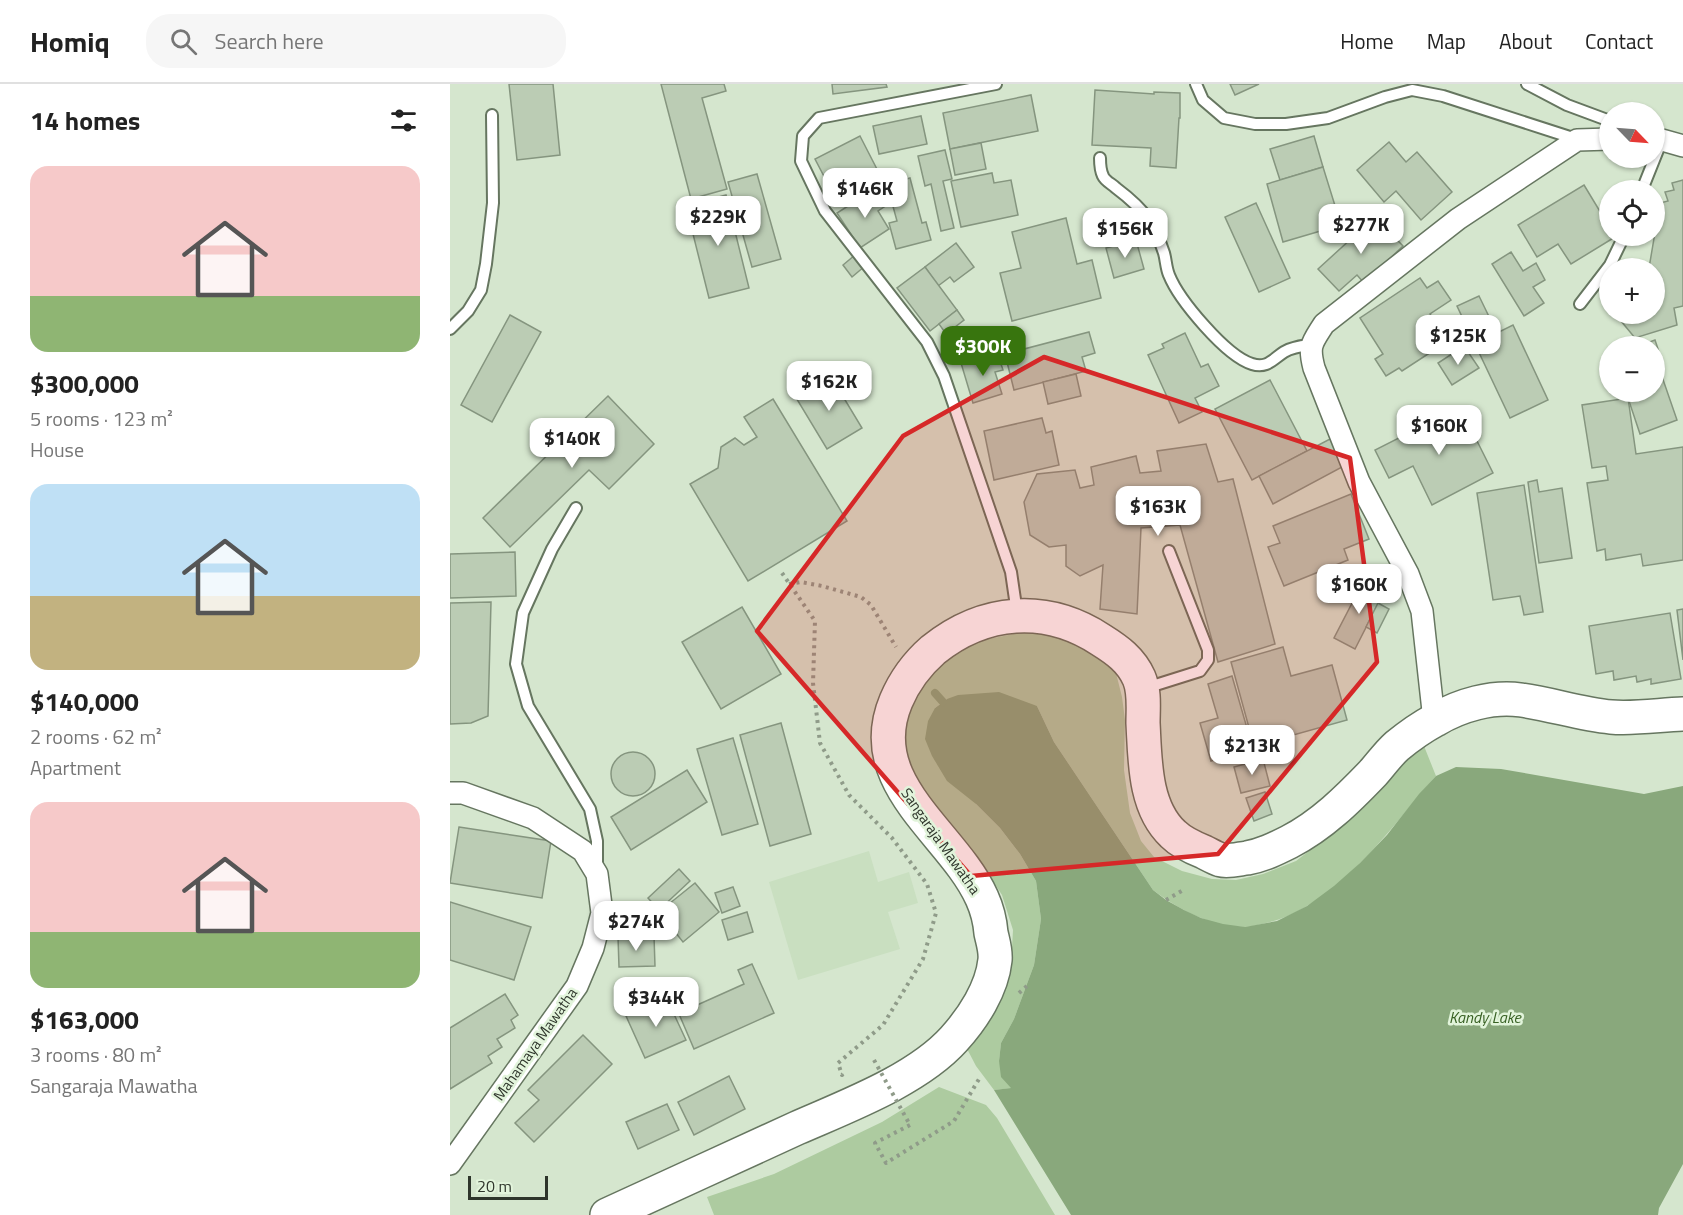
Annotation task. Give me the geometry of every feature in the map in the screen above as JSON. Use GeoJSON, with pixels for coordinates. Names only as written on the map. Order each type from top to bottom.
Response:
{"type":"FeatureCollection","features":[{"type":"Feature","properties":{"kind":"main road","name":"Sangaraja Mawatha"},"geometry":{"type":"LineString","coordinates":[[607,1215],[876,1092],[928,1063],[954,1039],[986,994],[995,958],[989,919],[981,896],[959,862],[925,822],[903,790],[890,757],[888,741],[891,712],[901,689],[917,666],[938,647],[975,625],[1017,615],[1064,621],[1092,634],[1116,649],[1129,661],[1143,689],[1146,766],[1148,783],[1155,805],[1173,835],[1194,848],[1223,861],[1262,855],[1298,837],[1336,810],[1398,745],[1434,720],[1463,706],[1499,699],[1518,699],[1589,714],[1617,717],[1683,714]]}},
{"type":"Feature","properties":{"kind":"street"},"geometry":{"type":"LineString","coordinates":[[1434,720],[1422,611],[1408,574],[1359,482],[1314,368],[1311,345],[1324,324],[1449,226],[1577,140],[1599,139]]}},
{"type":"Feature","properties":{"kind":"street"},"geometry":{"type":"LineString","coordinates":[[1665,141],[1683,146]]}},
{"type":"Feature","properties":{"kind":"street","name":"Mahamaya Mawatha"},"geometry":{"type":"LineString","coordinates":[[450,793],[463,793],[533,818],[583,851],[597,874],[602,913],[593,948],[576,986],[450,1164]]}},
{"type":"Feature","properties":{"kind":"lane"},"geometry":{"type":"LineString","coordinates":[[996,84],[819,118],[803,136],[801,161],[825,211],[927,342],[944,376],[1011,572],[1017,615]]}},
{"type":"Feature","properties":{"kind":"lane"},"geometry":{"type":"LineString","coordinates":[[1196,84],[1203,100],[1224,118],[1255,124],[1286,124],[1328,118],[1385,97],[1412,90],[1443,96],[1577,140]]}},
{"type":"Feature","properties":{"kind":"lane"},"geometry":{"type":"LineString","coordinates":[[1527,84],[1567,105],[1599,117]]}},
{"type":"Feature","properties":{"kind":"lane"},"geometry":{"type":"LineString","coordinates":[[450,329],[468,311],[481,290],[493,203],[492,115]]}},
{"type":"Feature","properties":{"kind":"lane"},"geometry":{"type":"LineString","coordinates":[[1100,158],[1103,178],[1144,212],[1155,229],[1169,274],[1182,298],[1208,329],[1234,353],[1251,364],[1261,366],[1276,360],[1291,349],[1311,345]]}},
{"type":"Feature","properties":{"kind":"lane"},"geometry":{"type":"LineString","coordinates":[[1580,303],[1610,265],[1619,246]]}},
{"type":"Feature","properties":{"kind":"lane"},"geometry":{"type":"LineString","coordinates":[[576,508],[552,549],[523,613],[516,664],[528,706],[590,809],[597,841],[597,874]]}},
{"type":"Feature","properties":{"kind":"lane"},"geometry":{"type":"LineString","coordinates":[[1143,689],[1200,670],[1208,660],[1208,650],[1169,551]]}},
{"type":"Feature","properties":{"kind":"path"},"geometry":{"type":"LineString","coordinates":[[782,573],[815,621],[813,683],[820,743],[849,795],[892,838],[927,884],[936,913],[923,958],[882,1025],[838,1063],[842,1075]]}},
{"type":"Feature","properties":{"kind":"path"},"geometry":{"type":"LineString","coordinates":[[789,584],[801,582],[861,597],[871,605],[898,649],[904,650],[917,641],[930,653]]}},
{"type":"Feature","properties":{"kind":"path"},"geometry":{"type":"LineString","coordinates":[[1166,900],[1185,889]]}},
{"type":"Feature","properties":{"kind":"path"},"geometry":{"type":"LineString","coordinates":[[873,1060],[910,1125],[875,1143],[886,1163],[954,1121],[979,1079]]}},
{"type":"Feature","properties":{"kind":"highlighted area"},"geometry":{"type":"Polygon","coordinates":[[[1044,357],[1350,458],[1377,662],[1218,854],[971,876],[757,631],[903,436],[1044,357]]]}},
{"type":"Feature","properties":{"kind":"shaded area"},"geometry":{"type":"Polygon","coordinates":[[[1033,630],[1088,644],[1115,669],[1125,720],[1124,770],[1130,813],[1141,841],[1154,857],[1182,871],[1212,879],[1236,880],[1263,874],[1296,861],[1350,819],[1392,774],[1424,746],[1436,776],[1374,849],[1346,877],[1315,901],[1280,919],[1262,924],[1244,927],[1219,924],[1196,916],[1153,890],[1054,742],[1037,706],[947,699],[935,708],[976,804],[1000,828],[1020,854],[1036,881],[1041,919],[1034,965],[1014,1019],[1001,1043],[999,1061],[1012,1088],[994,1090],[976,1066],[964,1043],[995,1002],[1011,965],[1013,930],[1002,895],[979,860],[932,808],[905,757],[901,723],[924,678],[950,657],[979,641],[1033,630]]]}},
{"type":"Feature","properties":{"kind":"shaded area"},"geometry":{"type":"Polygon","coordinates":[[[869,851],[878,882],[909,872],[918,903],[888,912],[900,949],[798,980],[769,882],[869,851]]]}},
{"type":"Feature","properties":{"kind":"shaded area"},"geometry":{"type":"Polygon","coordinates":[[[939,1087],[986,1105],[997,1118],[1055,1215],[714,1215],[707,1197],[774,1174],[882,1122],[939,1087]]]}},
{"type":"Feature","properties":{"kind":"water","name":"Kandy Lake"},"geometry":{"type":"Polygon","coordinates":[[[999,692],[1037,706],[1054,742],[1153,890],[1184,910],[1223,924],[1245,927],[1277,921],[1307,906],[1360,863],[1387,835],[1436,776],[1456,767],[1501,769],[1644,794],[1683,786],[1683,1164],[1659,1208],[1658,1215],[1071,1215],[994,1090],[1011,1088],[1001,1077],[999,1061],[1001,1043],[1014,1019],[1034,965],[1041,919],[1036,881],[1020,854],[1000,828],[976,804],[947,781],[925,739],[928,721],[935,708],[947,699],[958,695],[999,692]]]}},
{"type":"Feature","properties":{"kind":"building"},"geometry":{"type":"Polygon","coordinates":[[[509,84],[553,84],[560,155],[517,160],[509,84]]]}},
{"type":"Feature","properties":{"kind":"building"},"geometry":{"type":"Polygon","coordinates":[[[661,84],[724,84],[726,91],[702,98],[727,189],[691,199],[661,84]]]}},
{"type":"Feature","properties":{"kind":"building"},"geometry":{"type":"Polygon","coordinates":[[[832,84],[886,84],[887,87],[833,94],[832,84]]]}},
{"type":"Feature","properties":{"kind":"building"},"geometry":{"type":"Polygon","coordinates":[[[1230,84],[1259,84],[1235,95],[1230,84]]]}},
{"type":"Feature","properties":{"kind":"building"},"geometry":{"type":"Polygon","coordinates":[[[1095,90],[1154,94],[1154,92],[1180,93],[1176,168],[1150,166],[1151,148],[1092,145],[1095,90]]]}},
{"type":"Feature","properties":{"kind":"building"},"geometry":{"type":"Polygon","coordinates":[[[1031,95],[1038,131],[950,149],[943,113],[1031,95]]]}},
{"type":"Feature","properties":{"kind":"building"},"geometry":{"type":"Polygon","coordinates":[[[921,116],[927,144],[879,154],[873,126],[921,116]]]}},
{"type":"Feature","properties":{"kind":"building"},"geometry":{"type":"Polygon","coordinates":[[[860,136],[883,181],[839,205],[815,159],[860,136]]]}},
{"type":"Feature","properties":{"kind":"building"},"geometry":{"type":"Polygon","coordinates":[[[1314,136],[1323,167],[1280,180],[1270,149],[1314,136]]]}},
{"type":"Feature","properties":{"kind":"building"},"geometry":{"type":"Polygon","coordinates":[[[1389,142],[1406,162],[1417,152],[1452,192],[1421,220],[1396,191],[1384,202],[1357,170],[1389,142]]]}},
{"type":"Feature","properties":{"kind":"building"},"geometry":{"type":"Polygon","coordinates":[[[981,143],[986,169],[955,175],[950,149],[981,143]]]}},
{"type":"Feature","properties":{"kind":"building"},"geometry":{"type":"Polygon","coordinates":[[[945,150],[952,179],[943,181],[954,228],[941,231],[931,184],[925,186],[918,156],[945,150]]]}},
{"type":"Feature","properties":{"kind":"building"},"geometry":{"type":"Polygon","coordinates":[[[1323,167],[1341,225],[1283,242],[1267,184],[1323,167]]]}},
{"type":"Feature","properties":{"kind":"building"},"geometry":{"type":"Polygon","coordinates":[[[992,173],[994,183],[1011,180],[1018,215],[961,227],[951,181],[992,173]]]}},
{"type":"Feature","properties":{"kind":"building"},"geometry":{"type":"Polygon","coordinates":[[[757,174],[781,259],[752,267],[728,182],[757,174]]]}},
{"type":"Feature","properties":{"kind":"building"},"geometry":{"type":"Polygon","coordinates":[[[910,178],[922,223],[926,222],[931,240],[896,249],[889,223],[897,221],[889,192],[896,182],[910,178]]]}},
{"type":"Feature","properties":{"kind":"building"},"geometry":{"type":"Polygon","coordinates":[[[1683,180],[1683,306],[1674,308],[1677,325],[1641,336],[1633,336],[1623,324],[1665,324],[1665,258],[1651,258],[1653,246],[1665,246],[1665,202],[1668,201],[1665,192],[1674,190],[1672,183],[1683,180]]]}},
{"type":"Feature","properties":{"kind":"building"},"geometry":{"type":"Polygon","coordinates":[[[1584,185],[1599,210],[1600,246],[1571,264],[1558,244],[1537,257],[1518,225],[1584,185]]]}},
{"type":"Feature","properties":{"kind":"building"},"geometry":{"type":"Polygon","coordinates":[[[870,192],[874,197],[880,193],[887,205],[878,211],[889,229],[860,248],[837,213],[870,192]]]}},
{"type":"Feature","properties":{"kind":"building"},"geometry":{"type":"Polygon","coordinates":[[[726,195],[749,288],[709,298],[686,206],[726,195]]]}},
{"type":"Feature","properties":{"kind":"building"},"geometry":{"type":"Polygon","coordinates":[[[1256,203],[1290,278],[1259,292],[1225,217],[1256,203]]]}},
{"type":"Feature","properties":{"kind":"building"},"geometry":{"type":"Polygon","coordinates":[[[1375,217],[1403,246],[1364,283],[1357,275],[1339,291],[1318,269],[1375,217]]]}},
{"type":"Feature","properties":{"kind":"building"},"geometry":{"type":"Polygon","coordinates":[[[1066,218],[1077,264],[1092,260],[1101,298],[1012,321],[1000,273],[1021,268],[1012,232],[1066,218]]]}},
{"type":"Feature","properties":{"kind":"building"},"geometry":{"type":"Polygon","coordinates":[[[1136,240],[1144,269],[1114,278],[1106,248],[1136,240]]]}},
{"type":"Feature","properties":{"kind":"building"},"geometry":{"type":"Polygon","coordinates":[[[956,243],[974,267],[954,282],[950,277],[938,286],[925,267],[956,243]]]}},
{"type":"Feature","properties":{"kind":"building"},"geometry":{"type":"Polygon","coordinates":[[[1511,252],[1523,271],[1536,263],[1545,280],[1533,287],[1544,303],[1524,316],[1492,264],[1511,252]]]}},
{"type":"Feature","properties":{"kind":"building"},"geometry":{"type":"Polygon","coordinates":[[[855,255],[865,266],[852,277],[843,265],[855,255]]]}},
{"type":"Feature","properties":{"kind":"building"},"geometry":{"type":"Polygon","coordinates":[[[925,267],[957,310],[930,331],[897,288],[925,267]]]}},
{"type":"Feature","properties":{"kind":"building"},"geometry":{"type":"Polygon","coordinates":[[[1420,278],[1427,288],[1438,281],[1451,300],[1430,314],[1448,341],[1402,371],[1399,368],[1386,376],[1375,359],[1383,354],[1360,318],[1420,278]]]}},
{"type":"Feature","properties":{"kind":"building"},"geometry":{"type":"Polygon","coordinates":[[[1479,296],[1497,333],[1513,325],[1548,400],[1510,418],[1457,306],[1479,296]]]}},
{"type":"Feature","properties":{"kind":"building"},"geometry":{"type":"Polygon","coordinates":[[[957,310],[964,320],[946,334],[939,324],[957,310]]]}},
{"type":"Feature","properties":{"kind":"building"},"geometry":{"type":"Polygon","coordinates":[[[510,315],[541,332],[492,422],[461,405],[510,315]]]}},
{"type":"Feature","properties":{"kind":"building"},"geometry":{"type":"Polygon","coordinates":[[[1089,332],[1095,353],[1082,357],[1086,371],[1014,390],[1005,354],[1089,332]]]}},
{"type":"Feature","properties":{"kind":"building"},"geometry":{"type":"Polygon","coordinates":[[[1185,333],[1201,367],[1208,364],[1219,386],[1195,398],[1202,412],[1179,423],[1148,355],[1164,348],[1162,344],[1185,333]]]}},
{"type":"Feature","properties":{"kind":"building"},"geometry":{"type":"Polygon","coordinates":[[[1464,346],[1479,368],[1452,385],[1438,363],[1464,346]]]}},
{"type":"Feature","properties":{"kind":"building"},"geometry":{"type":"Polygon","coordinates":[[[997,352],[1003,370],[995,372],[1002,394],[973,403],[961,363],[997,352]]]}},
{"type":"Feature","properties":{"kind":"building"},"geometry":{"type":"Polygon","coordinates":[[[1076,374],[1081,396],[1048,404],[1043,382],[1076,374]]]}},
{"type":"Feature","properties":{"kind":"building"},"geometry":{"type":"Polygon","coordinates":[[[830,375],[862,428],[827,449],[795,396],[830,375]]]}},
{"type":"Feature","properties":{"kind":"building"},"geometry":{"type":"Polygon","coordinates":[[[1270,380],[1307,451],[1252,480],[1215,409],[1270,380]]]}},
{"type":"Feature","properties":{"kind":"building"},"geometry":{"type":"Polygon","coordinates":[[[1665,385],[1677,420],[1640,434],[1629,402],[1665,402],[1665,385]]]}},
{"type":"Feature","properties":{"kind":"building"},"geometry":{"type":"Polygon","coordinates":[[[608,396],[654,444],[609,489],[589,470],[510,547],[483,518],[608,396]]]}},
{"type":"Feature","properties":{"kind":"building"},"geometry":{"type":"Polygon","coordinates":[[[773,399],[847,521],[748,581],[690,484],[718,468],[721,447],[735,438],[744,445],[757,437],[744,417],[773,399]]]}},
{"type":"Feature","properties":{"kind":"building"},"geometry":{"type":"Polygon","coordinates":[[[1629,402],[1636,454],[1683,447],[1683,560],[1643,566],[1641,554],[1606,560],[1605,549],[1597,551],[1587,483],[1608,480],[1606,466],[1592,468],[1582,405],[1629,402]]]}},
{"type":"Feature","properties":{"kind":"building"},"geometry":{"type":"Polygon","coordinates":[[[1460,407],[1493,473],[1432,505],[1413,466],[1389,478],[1375,450],[1460,407]]]}},
{"type":"Feature","properties":{"kind":"building"},"geometry":{"type":"Polygon","coordinates":[[[1042,418],[1046,433],[1052,431],[1059,465],[994,480],[984,431],[1042,418]]]}},
{"type":"Feature","properties":{"kind":"building"},"geometry":{"type":"Polygon","coordinates":[[[1330,439],[1344,466],[1273,504],[1259,476],[1330,439]]]}},
{"type":"Feature","properties":{"kind":"building"},"geometry":{"type":"Polygon","coordinates":[[[1206,444],[1218,482],[1233,479],[1275,644],[1218,662],[1180,525],[1141,528],[1137,614],[1100,609],[1103,565],[1080,576],[1066,566],[1066,545],[1049,547],[1030,535],[1024,502],[1037,474],[1075,470],[1080,488],[1094,485],[1091,467],[1136,456],[1140,473],[1161,471],[1157,451],[1206,444]]]}},
{"type":"Feature","properties":{"kind":"building"},"geometry":{"type":"Polygon","coordinates":[[[1537,480],[1539,492],[1562,488],[1572,558],[1539,563],[1528,482],[1537,480]]]}},
{"type":"Feature","properties":{"kind":"building"},"geometry":{"type":"Polygon","coordinates":[[[1524,485],[1543,612],[1524,615],[1520,596],[1493,600],[1477,493],[1524,485]]]}},
{"type":"Feature","properties":{"kind":"building"},"geometry":{"type":"Polygon","coordinates":[[[1351,494],[1369,539],[1344,549],[1348,560],[1284,586],[1268,547],[1280,543],[1273,526],[1351,494]]]}},
{"type":"Feature","properties":{"kind":"building"},"geometry":{"type":"Polygon","coordinates":[[[515,552],[516,596],[450,598],[450,554],[515,552]]]}},
{"type":"Feature","properties":{"kind":"building"},"geometry":{"type":"Polygon","coordinates":[[[1363,582],[1384,592],[1355,649],[1334,638],[1363,582]]]}},
{"type":"Feature","properties":{"kind":"building"},"geometry":{"type":"Polygon","coordinates":[[[491,602],[488,716],[471,723],[450,724],[450,603],[491,602]]]}},
{"type":"Feature","properties":{"kind":"building"},"geometry":{"type":"Polygon","coordinates":[[[1378,603],[1389,609],[1377,633],[1366,627],[1378,603]]]}},
{"type":"Feature","properties":{"kind":"building"},"geometry":{"type":"Polygon","coordinates":[[[742,607],[781,674],[721,709],[682,642],[742,607]]]}},
{"type":"Feature","properties":{"kind":"building"},"geometry":{"type":"Polygon","coordinates":[[[1683,609],[1683,660],[1677,610],[1683,609]]]}},
{"type":"Feature","properties":{"kind":"building"},"geometry":{"type":"Polygon","coordinates":[[[1670,613],[1681,679],[1651,684],[1651,679],[1637,682],[1636,676],[1614,680],[1613,671],[1596,674],[1589,626],[1670,613]]]}},
{"type":"Feature","properties":{"kind":"building"},"geometry":{"type":"Polygon","coordinates":[[[1283,647],[1291,676],[1332,665],[1347,720],[1254,746],[1231,662],[1283,647]]]}},
{"type":"Feature","properties":{"kind":"building"},"geometry":{"type":"Polygon","coordinates":[[[1232,676],[1253,749],[1211,761],[1200,723],[1218,718],[1208,684],[1232,676]]]}},
{"type":"Feature","properties":{"kind":"building"},"geometry":{"type":"Polygon","coordinates":[[[781,723],[811,834],[770,846],[740,735],[781,723]]]}},
{"type":"Feature","properties":{"kind":"building"},"geometry":{"type":"Polygon","coordinates":[[[733,738],[758,824],[722,835],[697,749],[733,738]]]}},
{"type":"Feature","properties":{"kind":"building"},"geometry":{"type":"Polygon","coordinates":[[[633,752],[642,753],[649,758],[654,765],[654,783],[649,790],[642,795],[633,796],[624,795],[617,790],[612,783],[611,774],[612,765],[617,758],[624,753],[633,752]]]}},
{"type":"Feature","properties":{"kind":"building"},"geometry":{"type":"Polygon","coordinates":[[[1263,759],[1270,786],[1241,793],[1234,767],[1263,759]]]}},
{"type":"Feature","properties":{"kind":"building"},"geometry":{"type":"Polygon","coordinates":[[[687,770],[707,802],[631,850],[611,817],[687,770]]]}},
{"type":"Feature","properties":{"kind":"building"},"geometry":{"type":"Polygon","coordinates":[[[1265,792],[1272,814],[1254,821],[1246,798],[1265,792]]]}},
{"type":"Feature","properties":{"kind":"building"},"geometry":{"type":"Polygon","coordinates":[[[459,827],[551,841],[542,898],[450,883],[459,827]]]}},
{"type":"Feature","properties":{"kind":"building"},"geometry":{"type":"Polygon","coordinates":[[[679,869],[690,881],[659,910],[648,898],[679,869]]]}},
{"type":"Feature","properties":{"kind":"building"},"geometry":{"type":"Polygon","coordinates":[[[695,883],[719,912],[683,942],[659,912],[695,883]]]}},
{"type":"Feature","properties":{"kind":"building"},"geometry":{"type":"Polygon","coordinates":[[[733,887],[740,906],[722,913],[715,893],[733,887]]]}},
{"type":"Feature","properties":{"kind":"building"},"geometry":{"type":"Polygon","coordinates":[[[450,902],[531,927],[514,980],[450,960],[450,902]]]}},
{"type":"Feature","properties":{"kind":"building"},"geometry":{"type":"Polygon","coordinates":[[[747,912],[753,932],[728,940],[722,920],[747,912]]]}},
{"type":"Feature","properties":{"kind":"building"},"geometry":{"type":"Polygon","coordinates":[[[654,936],[655,966],[619,967],[618,937],[654,936]]]}},
{"type":"Feature","properties":{"kind":"building"},"geometry":{"type":"Polygon","coordinates":[[[752,964],[774,1013],[694,1049],[673,1000],[689,993],[695,1006],[744,984],[738,970],[752,964]]]}},
{"type":"Feature","properties":{"kind":"building"},"geometry":{"type":"Polygon","coordinates":[[[505,994],[518,1015],[511,1020],[515,1028],[497,1039],[502,1047],[488,1056],[492,1063],[450,1089],[450,1028],[505,994]]]}},
{"type":"Feature","properties":{"kind":"building"},"geometry":{"type":"Polygon","coordinates":[[[666,997],[686,1040],[645,1058],[626,1016],[666,997]]]}},
{"type":"Feature","properties":{"kind":"building"},"geometry":{"type":"Polygon","coordinates":[[[583,1035],[612,1064],[534,1142],[515,1123],[539,1100],[528,1090],[583,1035]]]}},
{"type":"Feature","properties":{"kind":"building"},"geometry":{"type":"Polygon","coordinates":[[[729,1076],[745,1109],[694,1135],[678,1102],[729,1076]]]}},
{"type":"Feature","properties":{"kind":"building"},"geometry":{"type":"Polygon","coordinates":[[[667,1104],[679,1130],[638,1149],[626,1122],[667,1104]]]}},
{"type":"Feature","properties":{"kind":"waterway"},"geometry":{"type":"LineString","coordinates":[[935,693],[943,702]]}}]}
